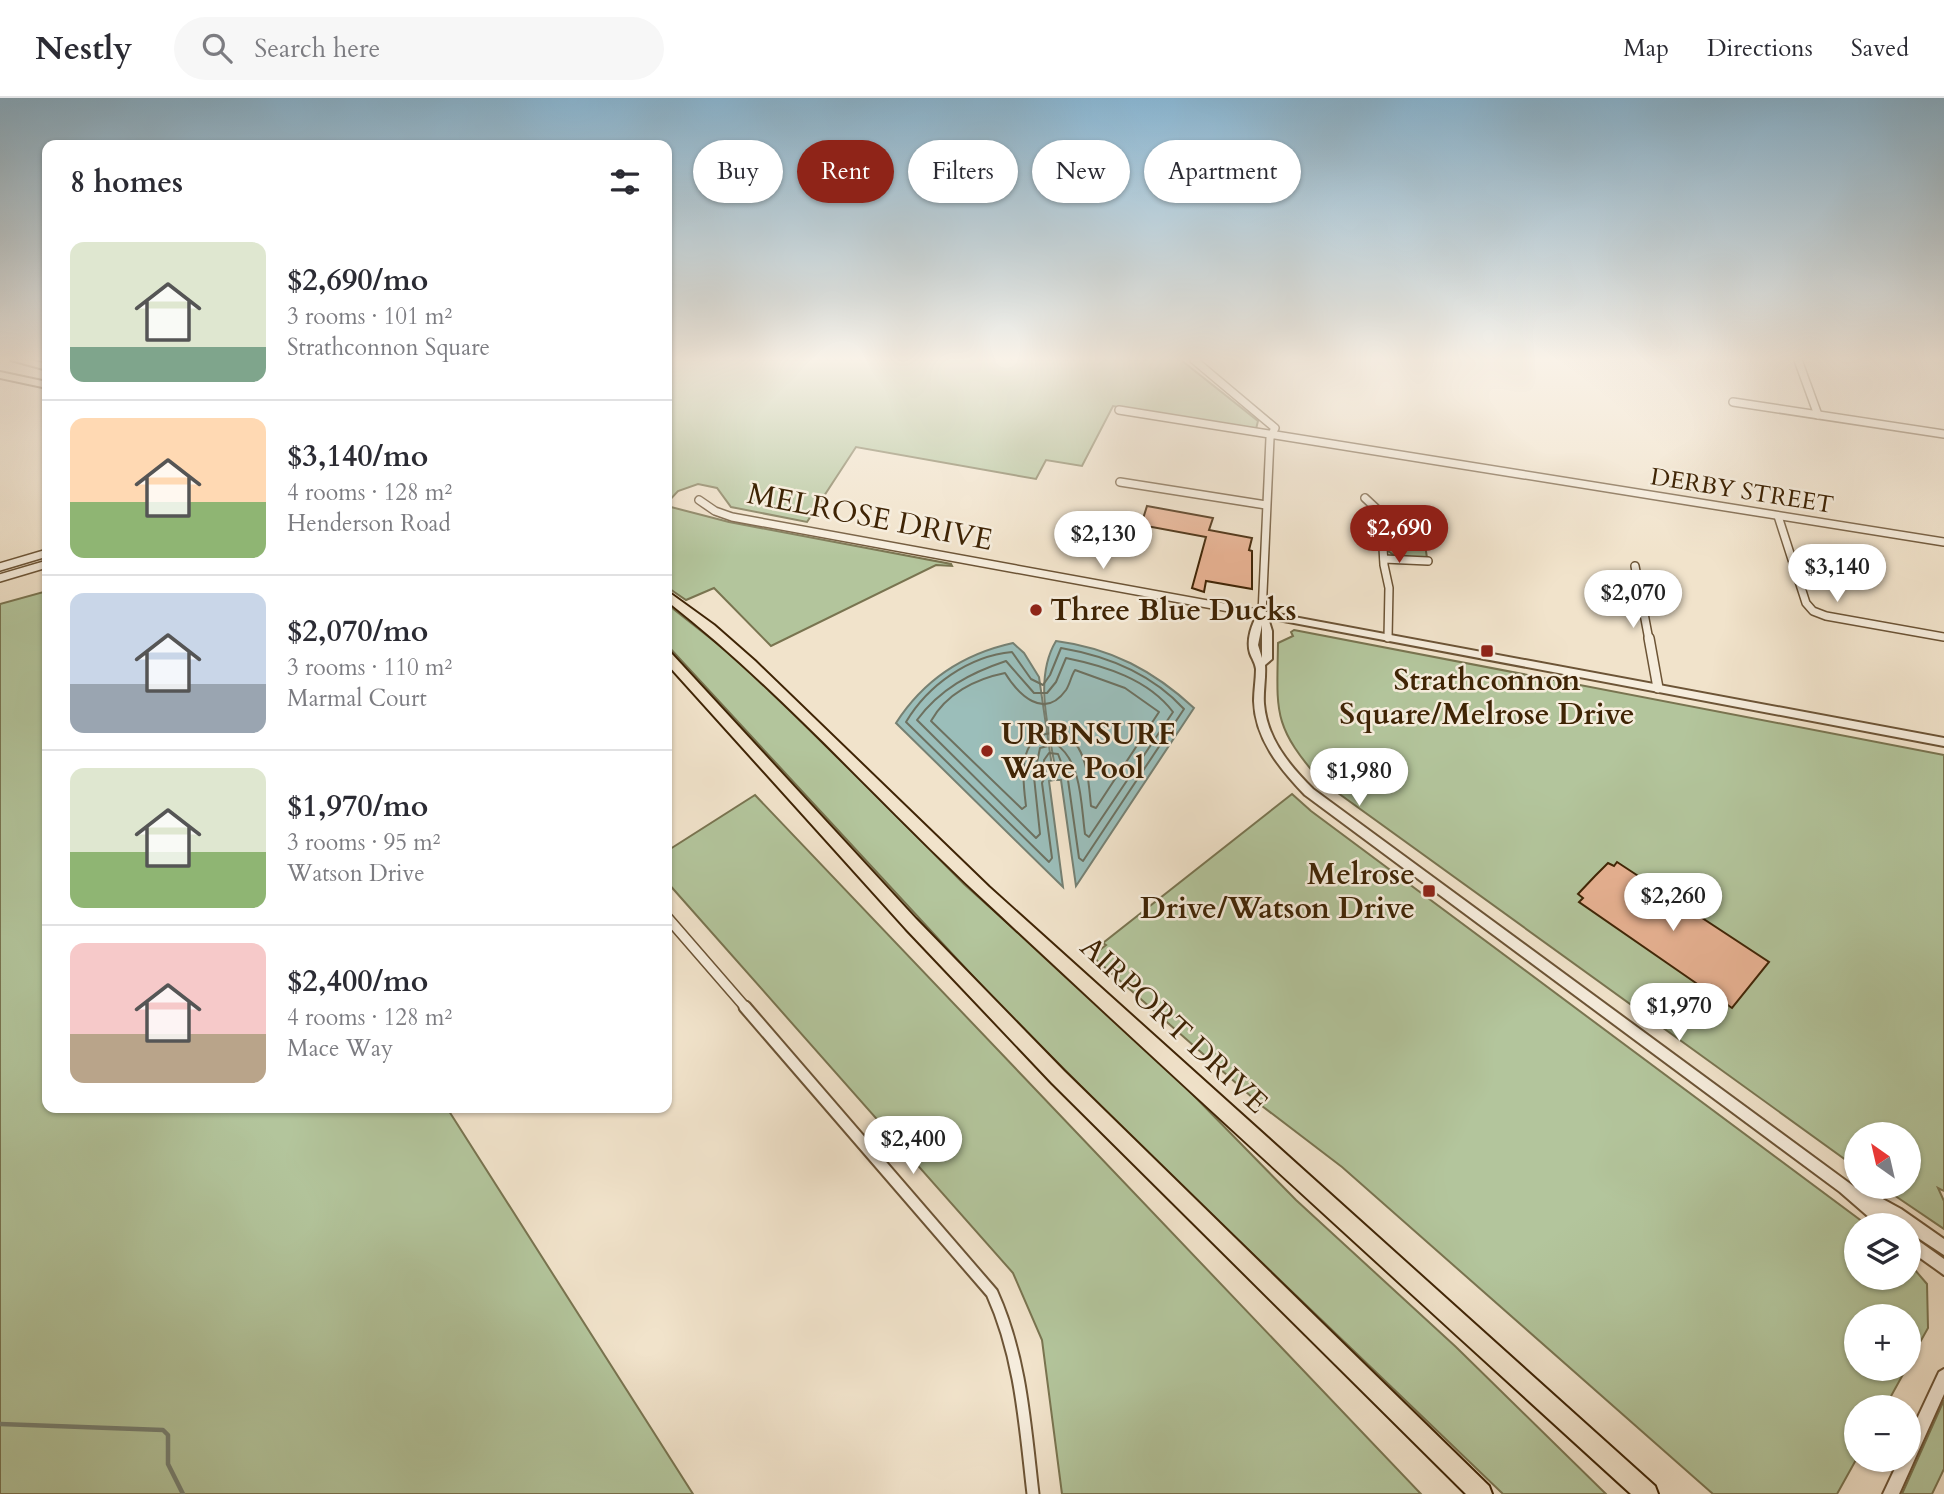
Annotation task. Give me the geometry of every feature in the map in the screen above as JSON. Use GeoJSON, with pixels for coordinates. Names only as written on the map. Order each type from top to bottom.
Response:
{"type":"FeatureCollection","features":[{"type":"Feature","properties":{"kind":"main road","name":"AIRPORT DRIVE"},"geometry":{"type":"LineString","coordinates":[[672,598],[742,653],[800,706],[970,878],[1259,1144],[1647,1494]]}},
{"type":"Feature","properties":{"kind":"main road"},"geometry":{"type":"LineString","coordinates":[[672,661],[911,924],[1058,1077],[1481,1494]]}},
{"type":"Feature","properties":{"kind":"street","name":"DERBY STREET"},"geometry":{"type":"LineString","coordinates":[[1212,425],[1944,542]]}},
{"type":"Feature","properties":{"kind":"street"},"geometry":{"type":"LineString","coordinates":[[1272,425],[1275,431],[1266,505],[1262,614],[1268,626],[1268,634],[1266,659],[1260,664],[1259,703],[1265,732],[1287,768],[1309,792],[1844,1186]]}},
{"type":"Feature","properties":{"kind":"street"},"geometry":{"type":"LineString","coordinates":[[1889,425],[1944,433]]}},
{"type":"Feature","properties":{"kind":"street"},"geometry":{"type":"LineString","coordinates":[[1120,482],[1266,505]]}},
{"type":"Feature","properties":{"kind":"street"},"geometry":{"type":"LineString","coordinates":[[1365,498],[1381,513],[1430,516]]}},
{"type":"Feature","properties":{"kind":"street","name":"MELROSE DRIVE"},"geometry":{"type":"LineString","coordinates":[[699,500],[715,511],[732,517],[1944,742]]}},
{"type":"Feature","properties":{"kind":"street"},"geometry":{"type":"LineString","coordinates":[[1381,513],[1389,588],[1388,638]]}},
{"type":"Feature","properties":{"kind":"street"},"geometry":{"type":"LineString","coordinates":[[1778,516],[1806,603],[1813,611],[1826,616],[1944,637]]}},
{"type":"Feature","properties":{"kind":"street"},"geometry":{"type":"LineString","coordinates":[[0,567],[42,554]]}},
{"type":"Feature","properties":{"kind":"street"},"geometry":{"type":"LineString","coordinates":[[1384,559],[1428,561]]}},
{"type":"Feature","properties":{"kind":"street"},"geometry":{"type":"LineString","coordinates":[[0,578],[42,565]]}},
{"type":"Feature","properties":{"kind":"street"},"geometry":{"type":"LineString","coordinates":[[1635,566],[1658,688]]}},
{"type":"Feature","properties":{"kind":"street"},"geometry":{"type":"LineString","coordinates":[[672,923],[992,1293],[1008,1328],[1015,1358],[1032,1494]]}},
{"type":"Feature","properties":{"kind":"street"},"geometry":{"type":"LineString","coordinates":[[1859,1199],[1875,1213]]}},
{"type":"Feature","properties":{"kind":"street"},"geometry":{"type":"LineString","coordinates":[[1868,1199],[1896,1214],[1944,1248]]}},
{"type":"Feature","properties":{"kind":"street"},"geometry":{"type":"LineString","coordinates":[[1921,1251],[1943,1270]]}},
{"type":"Feature","properties":{"kind":"street"},"geometry":{"type":"LineString","coordinates":[[1921,1428],[1944,1377]]}},
{"type":"Feature","properties":{"kind":"street"},"geometry":{"type":"LineString","coordinates":[[1891,1494],[1901,1472]]}},
{"type":"Feature","properties":{"kind":"green space"},"geometry":{"type":"Polygon","coordinates":[[[672,425],[1103,425],[1082,466],[1046,460],[1036,479],[856,447],[807,522],[731,507],[717,488],[698,484],[678,491],[672,498],[672,425]]]}},
{"type":"Feature","properties":{"kind":"green space"},"geometry":{"type":"Polygon","coordinates":[[[1232,425],[1257,425],[1256,429],[1232,425]]]}},
{"type":"Feature","properties":{"kind":"green space"},"geometry":{"type":"Polygon","coordinates":[[[672,507],[729,522],[952,566],[936,565],[771,646],[714,588],[686,600],[672,590],[672,507]]]}},
{"type":"Feature","properties":{"kind":"green space"},"geometry":{"type":"Polygon","coordinates":[[[1388,515],[1421,518],[1427,558],[1395,556],[1388,551],[1388,515]]]}},
{"type":"Feature","properties":{"kind":"green space"},"geometry":{"type":"Polygon","coordinates":[[[42,592],[42,1113],[450,1113],[693,1494],[0,1494],[0,604],[42,592]]]}},
{"type":"Feature","properties":{"kind":"green space"},"geometry":{"type":"Polygon","coordinates":[[[672,608],[743,664],[964,884],[1153,1054],[1296,1200],[1456,1347],[1606,1494],[1503,1494],[1159,1164],[993,998],[672,650],[672,608]]]}},
{"type":"Feature","properties":{"kind":"green space"},"geometry":{"type":"Polygon","coordinates":[[[1294,630],[1944,755],[1944,1191],[1938,1188],[1944,1201],[1944,1229],[1900,1199],[1922,1199],[1922,1122],[1844,1122],[1844,1159],[1320,780],[1285,731],[1278,702],[1278,643],[1293,636],[1291,632],[1294,630]]]}},
{"type":"Feature","properties":{"kind":"green space"},"geometry":{"type":"Polygon","coordinates":[[[1292,794],[1311,811],[1851,1213],[1844,1213],[1844,1290],[1921,1290],[1921,1277],[1927,1284],[1928,1328],[1921,1341],[1921,1304],[1844,1304],[1844,1381],[1899,1381],[1892,1395],[1844,1395],[1844,1472],[1849,1472],[1837,1494],[1713,1494],[1342,1167],[1262,1106],[1092,956],[1106,945],[1103,943],[1292,794]]]}},
{"type":"Feature","properties":{"kind":"green space"},"geometry":{"type":"Polygon","coordinates":[[[755,795],[1421,1494],[1062,1494],[1042,1340],[1013,1273],[672,888],[672,848],[755,795]]]}},
{"type":"Feature","properties":{"kind":"green space"},"geometry":{"type":"Polygon","coordinates":[[[1944,1400],[1944,1469],[1932,1494],[1902,1494],[1912,1472],[1921,1472],[1921,1451],[1944,1400]]]}},
{"type":"Feature","properties":{"kind":"water","name":"URBNSURF Wave Pool"},"geometry":{"type":"Polygon","coordinates":[[[1056,641],[1095,649],[1131,663],[1163,683],[1194,708],[1076,886],[1061,780],[1057,780],[1045,709],[1045,673],[1056,641]]]}},
{"type":"Feature","properties":{"kind":"water","name":"URBNSURF Wave Pool"},"geometry":{"type":"Polygon","coordinates":[[[1013,643],[1024,653],[1039,677],[1054,780],[1049,781],[1063,887],[896,723],[919,694],[946,671],[977,654],[1013,643]]]}},
{"type":"Feature","properties":{"kind":"building"},"geometry":{"type":"Polygon","coordinates":[[[1147,506],[1213,518],[1209,530],[1252,538],[1249,550],[1252,551],[1252,589],[1206,581],[1204,592],[1192,588],[1206,537],[1141,525],[1147,506]]]}},
{"type":"Feature","properties":{"kind":"building"},"geometry":{"type":"Polygon","coordinates":[[[1617,862],[1769,962],[1732,1008],[1579,902],[1583,898],[1578,894],[1595,876],[1608,863],[1614,866],[1617,862]]]}},
{"type":"Feature","properties":{"kind":"waterway"},"geometry":{"type":"LineString","coordinates":[[0,1424],[163,1430],[168,1435],[168,1464],[183,1494]]}},
{"type":"Feature","properties":{"kind":"place","name":"Three Blue Ducks"},"geometry":{"type":"Point","coordinates":[1036,610]}},
{"type":"Feature","properties":{"kind":"place","name":"Strathconnon Square/Melrose Drive"},"geometry":{"type":"Point","coordinates":[1487,651]}},
{"type":"Feature","properties":{"kind":"place","name":"URBNSURF Wave Pool"},"geometry":{"type":"Point","coordinates":[987,751]}},
{"type":"Feature","properties":{"kind":"place","name":"Melrose Drive/Watson Drive"},"geometry":{"type":"Point","coordinates":[1429,891]}}]}
